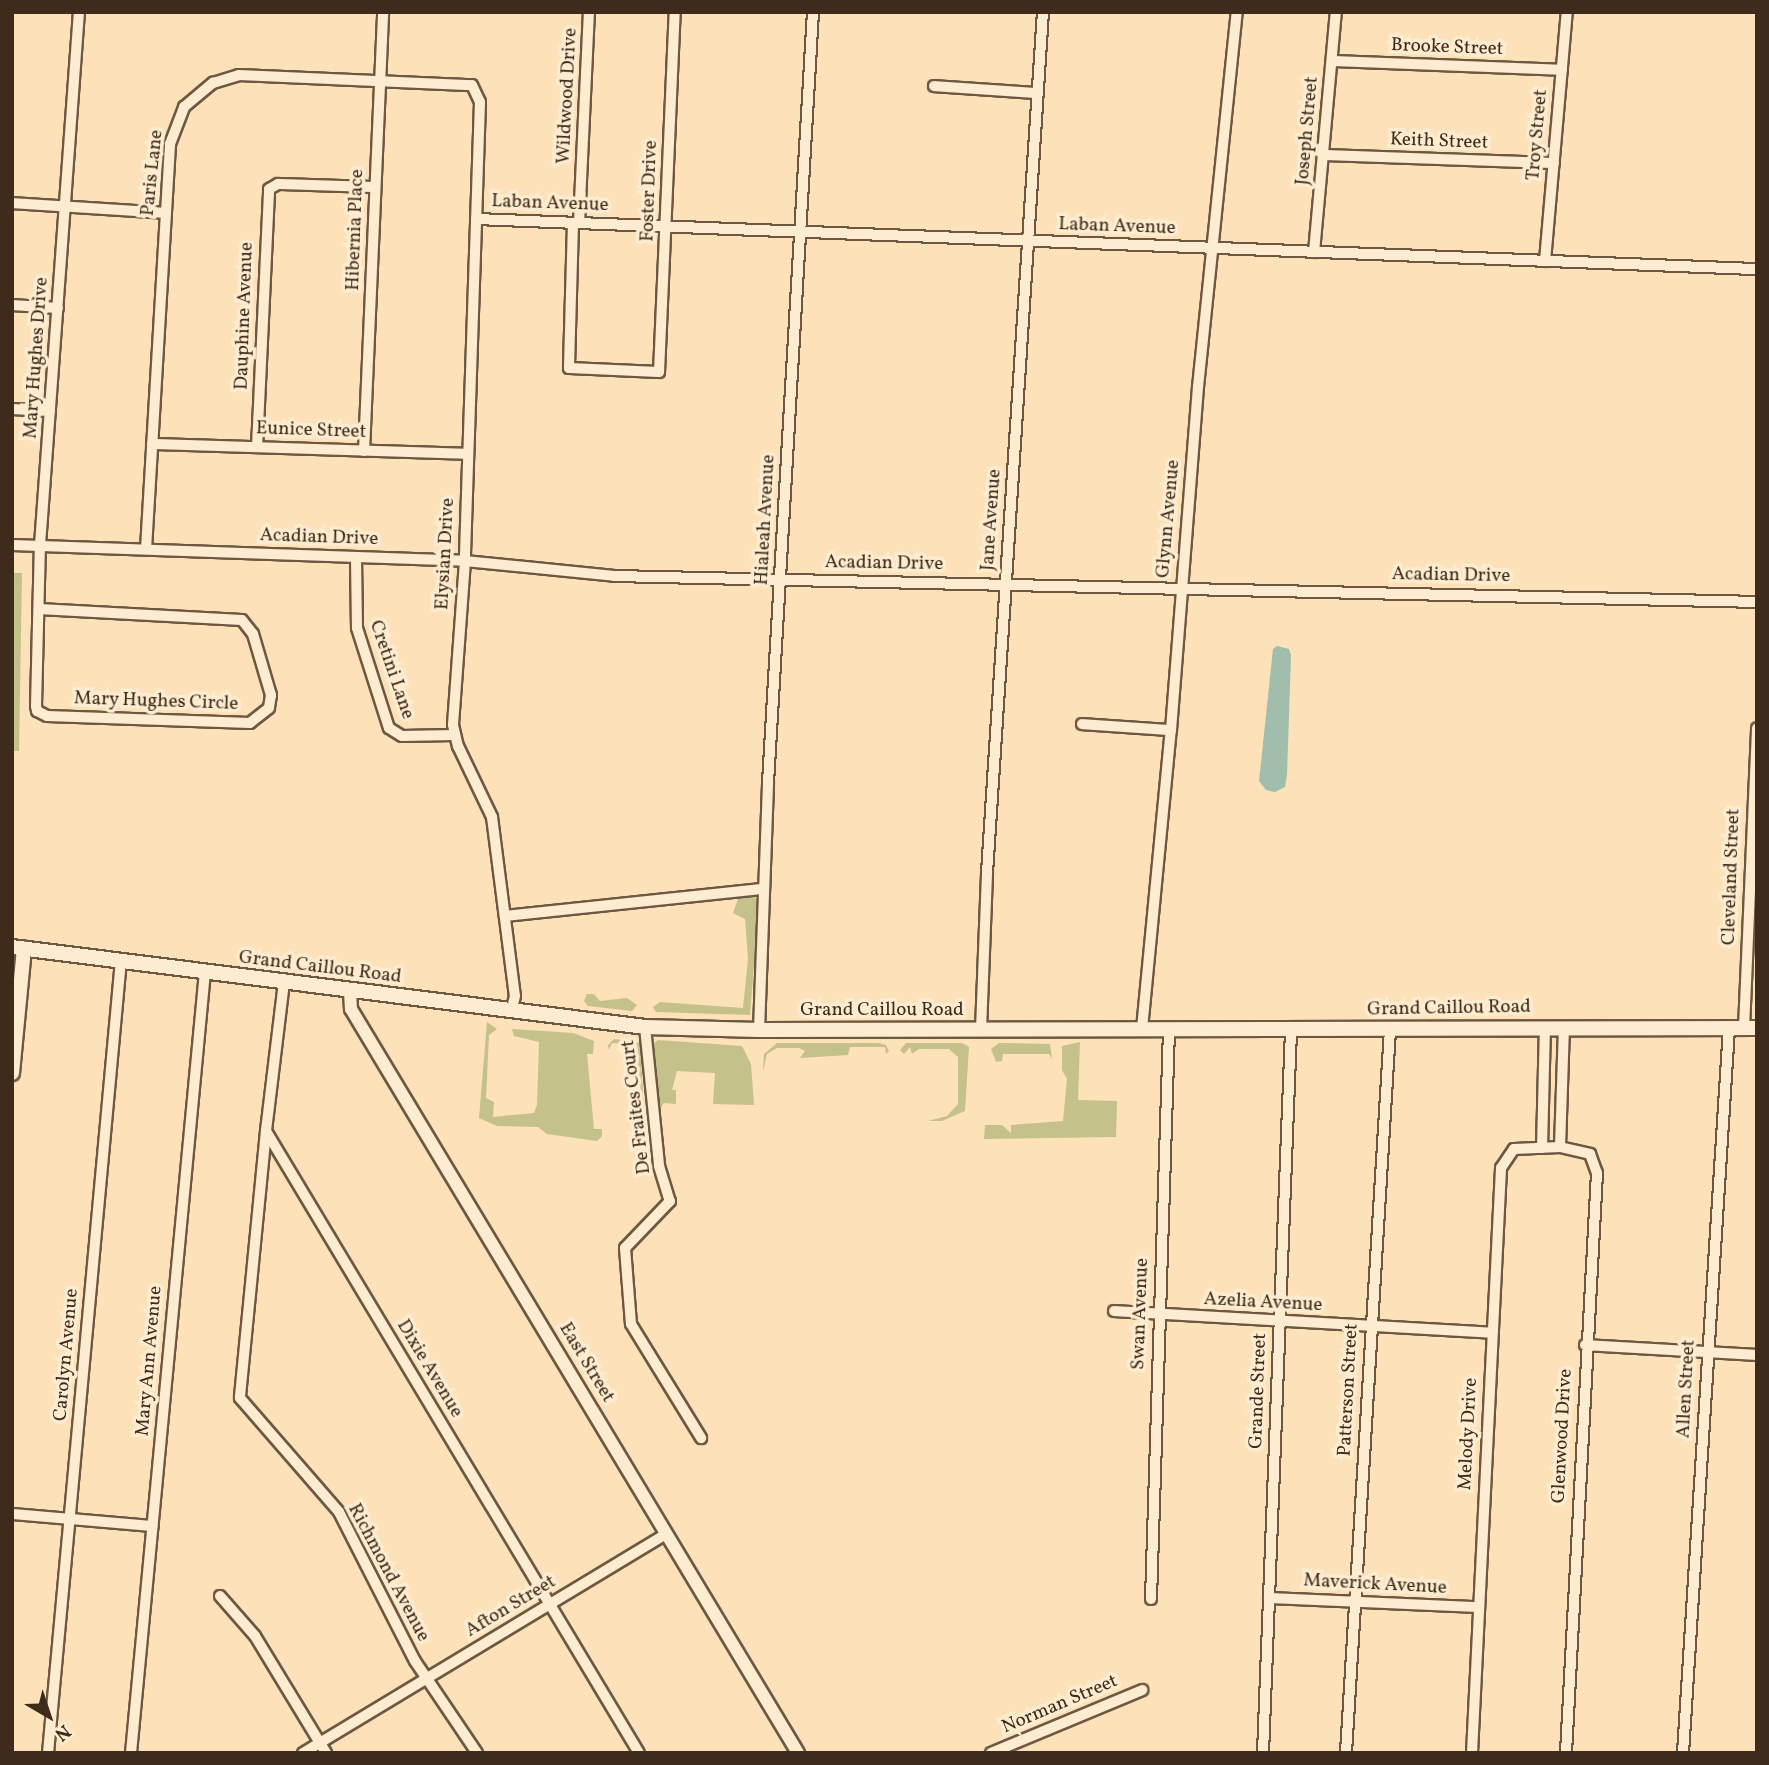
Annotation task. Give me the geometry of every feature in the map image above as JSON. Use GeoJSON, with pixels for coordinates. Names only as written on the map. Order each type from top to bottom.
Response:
{"type":"FeatureCollection","features":[{"type":"Feature","properties":{"kind":"main road","name":"Grand Caillou Road"},"geometry":{"type":"LineString","coordinates":[[15,949],[121,960],[645,1027],[759,1031],[1743,1028]]}},
{"type":"Feature","properties":{"kind":"main road"},"geometry":{"type":"LineString","coordinates":[[12,1073],[15,949]]}},
{"type":"Feature","properties":{"kind":"street","name":"Mary Hughes Drive"},"geometry":{"type":"LineString","coordinates":[[36,706],[40,545],[79,12]]}},
{"type":"Feature","properties":{"kind":"street","name":"Hibernia Place"},"geometry":{"type":"LineString","coordinates":[[364,451],[383,12]]}},
{"type":"Feature","properties":{"kind":"street","name":"Wildwood Drive"},"geometry":{"type":"LineString","coordinates":[[589,12],[569,368],[659,372]]}},
{"type":"Feature","properties":{"kind":"street","name":"Foster Drive"},"geometry":{"type":"LineString","coordinates":[[659,372],[674,12]]}},
{"type":"Feature","properties":{"kind":"street","name":"Hialeah Avenue"},"geometry":{"type":"LineString","coordinates":[[759,1031],[779,580],[813,12]]}},
{"type":"Feature","properties":{"kind":"street","name":"Jane Avenue"},"geometry":{"type":"LineString","coordinates":[[981,1030],[1006,584],[1043,12]]}},
{"type":"Feature","properties":{"kind":"street","name":"Glynn Avenue"},"geometry":{"type":"LineString","coordinates":[[1142,1029],[1171,730],[1211,248],[1237,12]]}},
{"type":"Feature","properties":{"kind":"street","name":"Joseph Street"},"geometry":{"type":"LineString","coordinates":[[1314,252],[1336,12]]}},
{"type":"Feature","properties":{"kind":"street","name":"Troy Street"},"geometry":{"type":"LineString","coordinates":[[1545,261],[1567,12]]}},
{"type":"Feature","properties":{"kind":"street","name":"Brooke Street"},"geometry":{"type":"LineString","coordinates":[[1332,61],[1562,70]]}},
{"type":"Feature","properties":{"kind":"street","name":"Paris Lane"},"geometry":{"type":"LineString","coordinates":[[146,549],[166,213],[174,127],[184,107],[213,83],[251,75],[466,84],[477,89]]}},
{"type":"Feature","properties":{"kind":"street"},"geometry":{"type":"LineString","coordinates":[[934,86],[1038,93]]}},
{"type":"Feature","properties":{"kind":"street","name":"Elysian Drive"},"geometry":{"type":"LineString","coordinates":[[477,89],[480,102],[465,561],[454,735],[490,808],[515,996],[512,1012]]}},
{"type":"Feature","properties":{"kind":"street","name":"Keith Street"},"geometry":{"type":"LineString","coordinates":[[1323,155],[1553,163]]}},
{"type":"Feature","properties":{"kind":"street","name":"Dauphine Avenue"},"geometry":{"type":"LineString","coordinates":[[257,447],[268,195],[272,188],[375,187]]}},
{"type":"Feature","properties":{"kind":"street"},"geometry":{"type":"LineString","coordinates":[[12,203],[166,213]]}},
{"type":"Feature","properties":{"kind":"street","name":"Laban Avenue"},"geometry":{"type":"LineString","coordinates":[[476,219],[1757,269]]}},
{"type":"Feature","properties":{"kind":"street"},"geometry":{"type":"LineString","coordinates":[[12,305],[58,308]]}},
{"type":"Feature","properties":{"kind":"street"},"geometry":{"type":"LineString","coordinates":[[12,409],[50,411]]}},
{"type":"Feature","properties":{"kind":"street","name":"Eunice Street"},"geometry":{"type":"LineString","coordinates":[[152,444],[468,454]]}},
{"type":"Feature","properties":{"kind":"street","name":"Acadian Drive"},"geometry":{"type":"LineString","coordinates":[[12,545],[465,561],[614,576],[1757,602]]}},
{"type":"Feature","properties":{"kind":"street","name":"Cretini Lane"},"geometry":{"type":"LineString","coordinates":[[356,558],[357,628],[391,732],[402,736],[454,735]]}},
{"type":"Feature","properties":{"kind":"street","name":"Mary Hughes Circle"},"geometry":{"type":"LineString","coordinates":[[36,706],[47,716],[250,723],[263,717],[272,699],[253,634],[242,620],[39,609]]}},
{"type":"Feature","properties":{"kind":"street"},"geometry":{"type":"LineString","coordinates":[[1082,724],[1171,730]]}},
{"type":"Feature","properties":{"kind":"street","name":"Cleveland Street"},"geometry":{"type":"LineString","coordinates":[[1743,1028],[1757,728]]}},
{"type":"Feature","properties":{"kind":"street"},"geometry":{"type":"LineString","coordinates":[[505,916],[764,889]]}},
{"type":"Feature","properties":{"kind":"street","name":"Carolyn Avenue"},"geometry":{"type":"LineString","coordinates":[[48,1753],[121,960]]}},
{"type":"Feature","properties":{"kind":"street","name":"Mary Ann Avenue"},"geometry":{"type":"LineString","coordinates":[[131,1753],[205,972]]}},
{"type":"Feature","properties":{"kind":"street"},"geometry":{"type":"LineString","coordinates":[[266,1132],[284,982]]}},
{"type":"Feature","properties":{"kind":"street","name":"East Street"},"geometry":{"type":"LineString","coordinates":[[350,991],[351,1009],[798,1753]]}},
{"type":"Feature","properties":{"kind":"street","name":"De Fraites Court"},"geometry":{"type":"LineString","coordinates":[[645,1027],[659,1166],[670,1201],[625,1248],[631,1324],[701,1438]]}},
{"type":"Feature","properties":{"kind":"street"},"geometry":{"type":"LineString","coordinates":[[1542,1148],[1545,1027]]}},
{"type":"Feature","properties":{"kind":"street","name":"Patterson Street"},"geometry":{"type":"LineString","coordinates":[[1346,1753],[1390,1028]]}},
{"type":"Feature","properties":{"kind":"street"},"geometry":{"type":"LineString","coordinates":[[1560,1147],[1564,1028]]}},
{"type":"Feature","properties":{"kind":"street","name":"Allen Street"},"geometry":{"type":"LineString","coordinates":[[1683,1753],[1707,1352],[1743,1028]]}},
{"type":"Feature","properties":{"kind":"street","name":"Swan Avenue"},"geometry":{"type":"LineString","coordinates":[[1151,1599],[1169,1030]]}},
{"type":"Feature","properties":{"kind":"street","name":"Grande Street"},"geometry":{"type":"LineString","coordinates":[[1263,1753],[1291,1030]]}},
{"type":"Feature","properties":{"kind":"street","name":"Dixie Avenue"},"geometry":{"type":"LineString","coordinates":[[266,1132],[639,1753]]}},
{"type":"Feature","properties":{"kind":"street","name":"Richmond Avenue"},"geometry":{"type":"LineString","coordinates":[[266,1132],[240,1398],[339,1512],[426,1678],[477,1753]]}},
{"type":"Feature","properties":{"kind":"street","name":"Melody Drive"},"geometry":{"type":"LineString","coordinates":[[1472,1753],[1491,1333],[1503,1159],[1514,1149],[1560,1147]]}},
{"type":"Feature","properties":{"kind":"street","name":"Glenwood Drive"},"geometry":{"type":"LineString","coordinates":[[1560,1147],[1584,1150],[1597,1166],[1585,1345],[1566,1753]]}},
{"type":"Feature","properties":{"kind":"street","name":"Azelia Avenue"},"geometry":{"type":"LineString","coordinates":[[1114,1311],[1158,1316],[1279,1320],[1491,1333]]}},
{"type":"Feature","properties":{"kind":"street"},"geometry":{"type":"LineString","coordinates":[[1585,1345],[1757,1355]]}},
{"type":"Feature","properties":{"kind":"street"},"geometry":{"type":"LineString","coordinates":[[12,1514],[152,1527]]}},
{"type":"Feature","properties":{"kind":"street","name":"Afton Street"},"geometry":{"type":"LineString","coordinates":[[303,1753],[666,1534]]}},
{"type":"Feature","properties":{"kind":"street"},"geometry":{"type":"LineString","coordinates":[[220,1596],[255,1636],[326,1753]]}},
{"type":"Feature","properties":{"kind":"street","name":"Maverick Avenue"},"geometry":{"type":"LineString","coordinates":[[1269,1598],[1479,1607]]}},
{"type":"Feature","properties":{"kind":"street","name":"Norman Street"},"geometry":{"type":"LineString","coordinates":[[991,1753],[1142,1690]]}},
{"type":"Feature","properties":{"kind":"shaded area"},"geometry":{"type":"Polygon","coordinates":[[[12,573],[22,573],[19,751],[12,751],[12,573]]]}},
{"type":"Feature","properties":{"kind":"shaded area"},"geometry":{"type":"Polygon","coordinates":[[[1277,646],[1289,649],[1291,655],[1287,775],[1285,787],[1275,792],[1266,790],[1259,781],[1273,649],[1277,646]]]}},
{"type":"Feature","properties":{"kind":"shaded area"},"geometry":{"type":"Polygon","coordinates":[[[739,896],[754,896],[759,903],[750,1015],[656,1012],[653,1007],[660,1002],[743,1008],[748,959],[745,919],[733,913],[739,896]]]}},
{"type":"Feature","properties":{"kind":"shaded area"},"geometry":{"type":"Polygon","coordinates":[[[587,994],[594,994],[600,1001],[627,998],[637,1005],[632,1011],[588,1006],[584,1001],[587,994]]]}},
{"type":"Feature","properties":{"kind":"shaded area"},"geometry":{"type":"Polygon","coordinates":[[[487,1022],[497,1029],[489,1035],[486,1098],[494,1102],[493,1117],[534,1113],[537,1105],[539,1042],[514,1036],[512,1029],[573,1033],[594,1041],[593,1054],[587,1054],[594,1129],[602,1129],[602,1136],[597,1141],[547,1134],[538,1127],[497,1126],[479,1118],[487,1022]]]}},
{"type":"Feature","properties":{"kind":"shaded area"},"geometry":{"type":"Polygon","coordinates":[[[614,1039],[640,1043],[644,1110],[634,1045],[612,1043],[609,1050],[608,1045],[614,1039]]]}},
{"type":"Feature","properties":{"kind":"shaded area"},"geometry":{"type":"Polygon","coordinates":[[[658,1040],[742,1046],[751,1064],[754,1105],[713,1104],[715,1073],[677,1071],[672,1090],[676,1090],[676,1104],[664,1103],[659,1110],[651,1046],[658,1040]]]}},
{"type":"Feature","properties":{"kind":"shaded area"},"geometry":{"type":"Polygon","coordinates":[[[1080,1042],[1078,1100],[1117,1101],[1116,1137],[984,1139],[985,1125],[1002,1125],[1011,1133],[1011,1125],[1063,1121],[1067,1079],[1062,1070],[1062,1046],[1080,1042]]]}},
{"type":"Feature","properties":{"kind":"shaded area"},"geometry":{"type":"Polygon","coordinates":[[[777,1043],[879,1043],[886,1045],[889,1051],[886,1054],[885,1047],[850,1047],[848,1055],[800,1058],[805,1051],[799,1048],[777,1048],[767,1054],[763,1072],[764,1054],[777,1043]]]}},
{"type":"Feature","properties":{"kind":"shaded area"},"geometry":{"type":"Polygon","coordinates":[[[906,1043],[962,1043],[969,1047],[965,1111],[942,1121],[928,1121],[947,1116],[958,1104],[958,1057],[949,1049],[919,1049],[912,1054],[910,1047],[904,1054],[900,1050],[906,1043]]]}},
{"type":"Feature","properties":{"kind":"shaded area"},"geometry":{"type":"Polygon","coordinates":[[[999,1043],[1050,1044],[1052,1059],[1049,1054],[1003,1054],[1002,1061],[996,1062],[991,1049],[999,1043]]]}}]}
